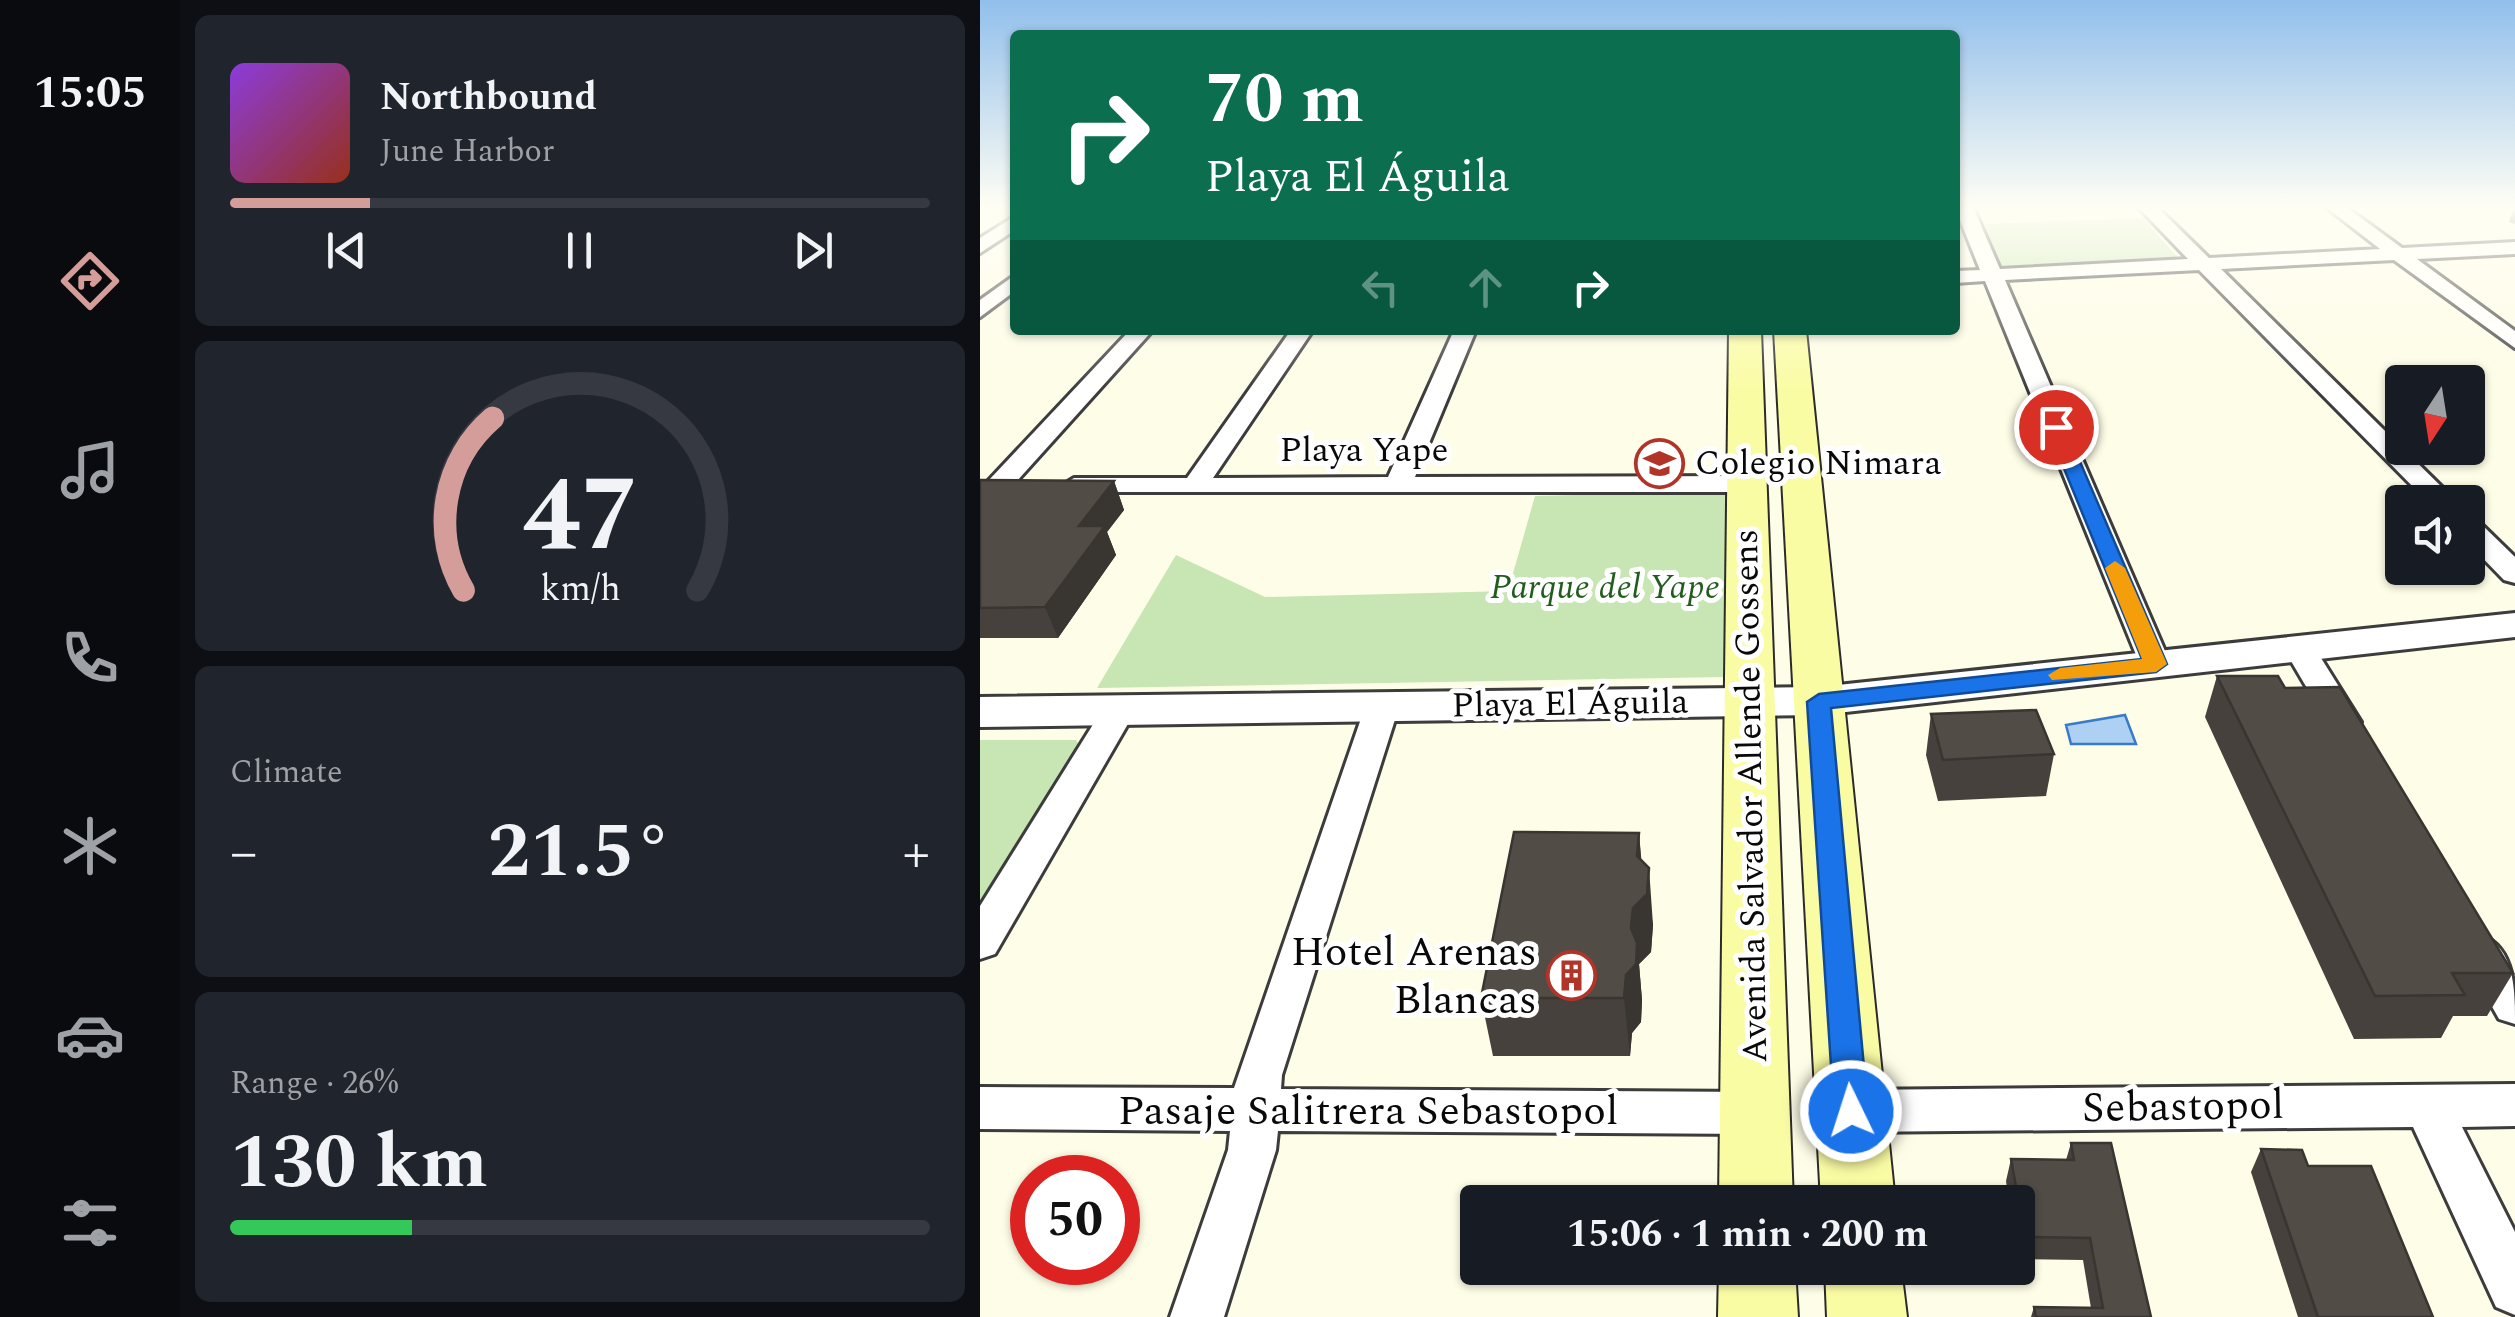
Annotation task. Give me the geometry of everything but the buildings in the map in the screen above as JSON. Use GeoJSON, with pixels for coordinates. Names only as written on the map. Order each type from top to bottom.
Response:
{"type":"FeatureCollection","features":[{"type":"Feature","properties":{"kind":"main road","name":"Avenida Salvador Allende Gossens"},"geometry":{"type":"LineString","coordinates":[[1745,335],[1756,1185]]}},
{"type":"Feature","properties":{"kind":"main road","name":"Avenida Salvador Allende Gossens"},"geometry":{"type":"LineString","coordinates":[[1790,335],[1857,1185]]}},
{"type":"Feature","properties":{"kind":"main road"},"geometry":{"type":"LineString","coordinates":[[1757,1285],[1758,1317]]}},
{"type":"Feature","properties":{"kind":"main road"},"geometry":{"type":"LineString","coordinates":[[1864,1285],[1867,1317]]}},
{"type":"Feature","properties":{"kind":"street"},"geometry":{"type":"LineString","coordinates":[[1990,268],[2156,664]]}},
{"type":"Feature","properties":{"kind":"street"},"geometry":{"type":"LineString","coordinates":[[1960,277],[2097,268]]}},
{"type":"Feature","properties":{"kind":"street"},"geometry":{"type":"LineString","coordinates":[[2206,268],[2426,485]]}},
{"type":"Feature","properties":{"kind":"street"},"geometry":{"type":"LineString","coordinates":[[2415,268],[2515,341]]}},
{"type":"Feature","properties":{"kind":"street"},"geometry":{"type":"LineString","coordinates":[[980,311],[1010,285]]}},
{"type":"Feature","properties":{"kind":"street"},"geometry":{"type":"LineString","coordinates":[[989,486],[1137,335]]}},
{"type":"Feature","properties":{"kind":"street"},"geometry":{"type":"LineString","coordinates":[[1195,485],[1299,335]]}},
{"type":"Feature","properties":{"kind":"street"},"geometry":{"type":"LineString","coordinates":[[1398,485],[1463,335]]}},
{"type":"Feature","properties":{"kind":"street","name":"Playa Yape"},"geometry":{"type":"LineString","coordinates":[[989,486],[1747,484]]}},
{"type":"Feature","properties":{"kind":"street"},"geometry":{"type":"LineString","coordinates":[[2485,544],[2515,574]]}},
{"type":"Feature","properties":{"kind":"street","name":"Playa El Águila"},"geometry":{"type":"LineString","coordinates":[[980,712],[1819,702],[2515,625]]}},
{"type":"Feature","properties":{"kind":"street"},"geometry":{"type":"LineString","coordinates":[[2300,649],[2362,751]]}},
{"type":"Feature","properties":{"kind":"street"},"geometry":{"type":"LineString","coordinates":[[1197,1317],[1252,1150],[1259,1075],[1382,706]]}},
{"type":"Feature","properties":{"kind":"street"},"geometry":{"type":"LineString","coordinates":[[980,942],[1119,710]]}},
{"type":"Feature","properties":{"kind":"street"},"geometry":{"type":"LineString","coordinates":[[2464,921],[2515,1006]]}},
{"type":"Feature","properties":{"kind":"street"},"geometry":{"type":"LineString","coordinates":[[2427,1106],[2515,1288]]}},
{"type":"Feature","properties":{"kind":"street","name":"Sebastopol"},"geometry":{"type":"LineString","coordinates":[[1851,1111],[2515,1106]]}},
{"type":"Feature","properties":{"kind":"street","name":"Pasaje Salitrera Sebastopol"},"geometry":{"type":"LineString","coordinates":[[980,1108],[1755,1113]]}},
{"type":"Feature","properties":{"kind":"green space","name":"Parque del Yape"},"geometry":{"type":"Polygon","coordinates":[[[1731,491],[1723,677],[1097,688],[1176,555],[1265,597],[1508,591],[1535,496],[1731,491]]]}},
{"type":"Feature","properties":{"kind":"green space"},"geometry":{"type":"Polygon","coordinates":[[[980,740],[1076,740],[1081,748],[980,909],[980,740]]]}},
{"type":"Feature","properties":{"kind":"water"},"geometry":{"type":"Polygon","coordinates":[[[2125,715],[2136,744],[2071,744],[2066,725],[2125,715]]]}},
{"type":"Feature","properties":{"kind":"slow traffic"},"geometry":{"type":"LineString","coordinates":[[2060,675],[2156,664],[2115,568]]}},
{"type":"Feature","properties":{"kind":"place","name":"Colegio Nimara"},"geometry":{"type":"Point","coordinates":[1660,463]}},
{"type":"Feature","properties":{"kind":"place","name":"Hotel Arenas Blancas"},"geometry":{"type":"Point","coordinates":[1572,976]}},
{"type":"Feature","properties":{"kind":"route"},"geometry":{"type":"LineString","coordinates":[[1851,1111],[1819,702],[2156,664],[2056,427]]}}]}
